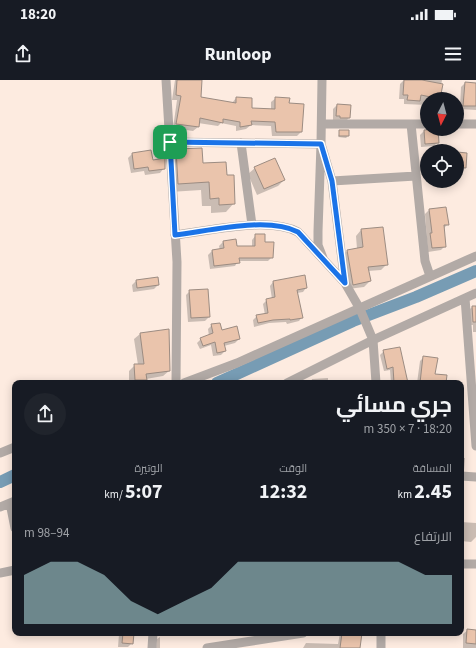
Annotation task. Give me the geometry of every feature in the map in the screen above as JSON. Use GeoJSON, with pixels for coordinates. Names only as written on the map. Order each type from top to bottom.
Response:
{"type":"FeatureCollection","features":[{"type":"Feature","properties":{"kind":"street"},"geometry":{"type":"LineString","coordinates":[[166,80],[177,262],[176,380]]}},
{"type":"Feature","properties":{"kind":"street"},"geometry":{"type":"LineString","coordinates":[[322,80],[318,231],[318,245],[322,258]]}},
{"type":"Feature","properties":{"kind":"street"},"geometry":{"type":"LineString","coordinates":[[322,124],[420,124]]}},
{"type":"Feature","properties":{"kind":"street"},"geometry":{"type":"LineString","coordinates":[[411,124],[425,261],[430,276]]}},
{"type":"Feature","properties":{"kind":"street"},"geometry":{"type":"LineString","coordinates":[[464,124],[476,124]]}},
{"type":"Feature","properties":{"kind":"street"},"geometry":{"type":"LineString","coordinates":[[170,142],[321,144]]}},
{"type":"Feature","properties":{"kind":"street"},"geometry":{"type":"LineString","coordinates":[[241,143],[252,225]]}},
{"type":"Feature","properties":{"kind":"street"},"geometry":{"type":"LineString","coordinates":[[321,144],[332,181],[345,283]]}},
{"type":"Feature","properties":{"kind":"street"},"geometry":{"type":"LineString","coordinates":[[332,181],[416,176]]}},
{"type":"Feature","properties":{"kind":"street"},"geometry":{"type":"LineString","coordinates":[[175,235],[267,224],[289,227],[298,232],[345,283],[360,309],[371,337],[376,380]]}},
{"type":"Feature","properties":{"kind":"street"},"geometry":{"type":"LineString","coordinates":[[192,380],[237,363],[476,256]]}},
{"type":"Feature","properties":{"kind":"street"},"geometry":{"type":"LineString","coordinates":[[292,380],[371,337],[476,293]]}},
{"type":"Feature","properties":{"kind":"street"},"geometry":{"type":"LineString","coordinates":[[465,298],[474,390],[476,446]]}},
{"type":"Feature","properties":{"kind":"street"},"geometry":{"type":"LineString","coordinates":[[0,452],[12,448]]}},
{"type":"Feature","properties":{"kind":"street"},"geometry":{"type":"LineString","coordinates":[[464,476],[476,477]]}},
{"type":"Feature","properties":{"kind":"street"},"geometry":{"type":"LineString","coordinates":[[0,507],[12,502]]}},
{"type":"Feature","properties":{"kind":"street"},"geometry":{"type":"LineString","coordinates":[[464,564],[476,564]]}},
{"type":"Feature","properties":{"kind":"street"},"geometry":{"type":"LineString","coordinates":[[0,573],[12,571]]}},
{"type":"Feature","properties":{"kind":"street"},"geometry":{"type":"LineString","coordinates":[[152,648],[153,636]]}},
{"type":"Feature","properties":{"kind":"street"},"geometry":{"type":"LineString","coordinates":[[207,648],[284,636]]}},
{"type":"Feature","properties":{"kind":"street"},"geometry":{"type":"LineString","coordinates":[[380,648],[381,636]]}},
{"type":"Feature","properties":{"kind":"building"},"geometry":{"type":"Polygon","coordinates":[[[177,80],[202,80],[201,97],[236,103],[236,97],[252,98],[252,108],[275,109],[275,97],[290,98],[289,103],[304,104],[302,132],[276,132],[275,122],[251,121],[252,125],[240,127],[240,122],[223,119],[223,123],[200,118],[199,127],[176,124],[181,96],[176,95],[177,80]]]}},
{"type":"Feature","properties":{"kind":"building"},"geometry":{"type":"Polygon","coordinates":[[[404,80],[422,80],[443,84],[441,92],[420,92],[420,101],[407,100],[408,95],[403,95],[404,80]]]}},
{"type":"Feature","properties":{"kind":"building"},"geometry":{"type":"Polygon","coordinates":[[[465,82],[476,83],[476,106],[464,106],[465,82]]]}},
{"type":"Feature","properties":{"kind":"building"},"geometry":{"type":"Polygon","coordinates":[[[337,104],[351,105],[350,118],[340,118],[340,116],[336,116],[337,104]]]}},
{"type":"Feature","properties":{"kind":"building"},"geometry":{"type":"Polygon","coordinates":[[[339,130],[349,130],[349,136],[339,136],[339,130]]]}},
{"type":"Feature","properties":{"kind":"building"},"geometry":{"type":"Polygon","coordinates":[[[424,136],[438,136],[439,143],[425,144],[424,136]]]}},
{"type":"Feature","properties":{"kind":"building"},"geometry":{"type":"Polygon","coordinates":[[[202,148],[203,163],[226,162],[227,175],[234,175],[235,204],[219,205],[219,198],[210,199],[209,182],[178,184],[176,149],[202,148]]]}},
{"type":"Feature","properties":{"kind":"building"},"geometry":{"type":"Polygon","coordinates":[[[151,150],[153,160],[165,158],[165,169],[149,171],[148,167],[134,169],[132,153],[151,150]]]}},
{"type":"Feature","properties":{"kind":"building"},"geometry":{"type":"Polygon","coordinates":[[[464,153],[467,153],[466,168],[464,168],[464,153]]]}},
{"type":"Feature","properties":{"kind":"building"},"geometry":{"type":"Polygon","coordinates":[[[275,158],[285,180],[264,189],[254,167],[275,158]]]}},
{"type":"Feature","properties":{"kind":"building"},"geometry":{"type":"Polygon","coordinates":[[[446,207],[449,225],[444,225],[446,247],[432,248],[429,209],[446,207]]]}},
{"type":"Feature","properties":{"kind":"building"},"geometry":{"type":"Polygon","coordinates":[[[383,227],[388,265],[368,267],[371,281],[353,285],[347,250],[363,247],[361,229],[383,227]]]}},
{"type":"Feature","properties":{"kind":"building"},"geometry":{"type":"Polygon","coordinates":[[[255,234],[265,234],[265,242],[274,242],[273,258],[239,258],[240,263],[214,266],[212,250],[224,248],[223,241],[236,239],[237,246],[255,246],[255,234]]]}},
{"type":"Feature","properties":{"kind":"building"},"geometry":{"type":"Polygon","coordinates":[[[305,275],[307,288],[297,290],[303,318],[273,320],[258,323],[256,315],[268,313],[266,299],[275,297],[273,281],[305,275]]]}},
{"type":"Feature","properties":{"kind":"building"},"geometry":{"type":"Polygon","coordinates":[[[158,277],[159,285],[137,288],[136,280],[158,277]]]}},
{"type":"Feature","properties":{"kind":"building"},"geometry":{"type":"Polygon","coordinates":[[[208,289],[210,317],[191,318],[189,290],[208,289]]]}},
{"type":"Feature","properties":{"kind":"building"},"geometry":{"type":"Polygon","coordinates":[[[472,306],[476,306],[476,322],[473,322],[472,306]]]}},
{"type":"Feature","properties":{"kind":"building"},"geometry":{"type":"Polygon","coordinates":[[[220,323],[222,330],[237,326],[240,339],[224,343],[226,351],[217,353],[215,342],[203,346],[200,338],[213,333],[211,324],[220,323]]]}},
{"type":"Feature","properties":{"kind":"building"},"geometry":{"type":"Polygon","coordinates":[[[169,329],[170,371],[146,374],[147,380],[135,380],[134,364],[144,364],[140,333],[169,329]]]}},
{"type":"Feature","properties":{"kind":"building"},"geometry":{"type":"Polygon","coordinates":[[[400,347],[407,380],[394,380],[393,367],[387,369],[383,350],[400,347]]]}},
{"type":"Feature","properties":{"kind":"building"},"geometry":{"type":"Polygon","coordinates":[[[423,356],[438,358],[435,374],[447,375],[446,380],[420,380],[423,356]]]}},
{"type":"Feature","properties":{"kind":"building"},"geometry":{"type":"Polygon","coordinates":[[[467,629],[476,630],[476,644],[466,643],[467,629]]]}},
{"type":"Feature","properties":{"kind":"building"},"geometry":{"type":"Polygon","coordinates":[[[123,636],[134,636],[133,644],[122,643],[123,636]]]}},
{"type":"Feature","properties":{"kind":"building"},"geometry":{"type":"Polygon","coordinates":[[[342,636],[362,636],[360,648],[340,648],[342,636]]]}},
{"type":"Feature","properties":{"kind":"waterway"},"geometry":{"type":"LineString","coordinates":[[224,380],[353,321],[416,297],[476,271]]}},
{"type":"Feature","properties":{"kind":"waterway"},"geometry":{"type":"LineString","coordinates":[[0,482],[12,476]]}},
{"type":"Feature","properties":{"kind":"route"},"geometry":{"type":"LineString","coordinates":[[170,142],[321,144],[335,196],[345,283],[298,232],[289,227],[267,224],[252,225],[175,235],[170,142]]}}]}
